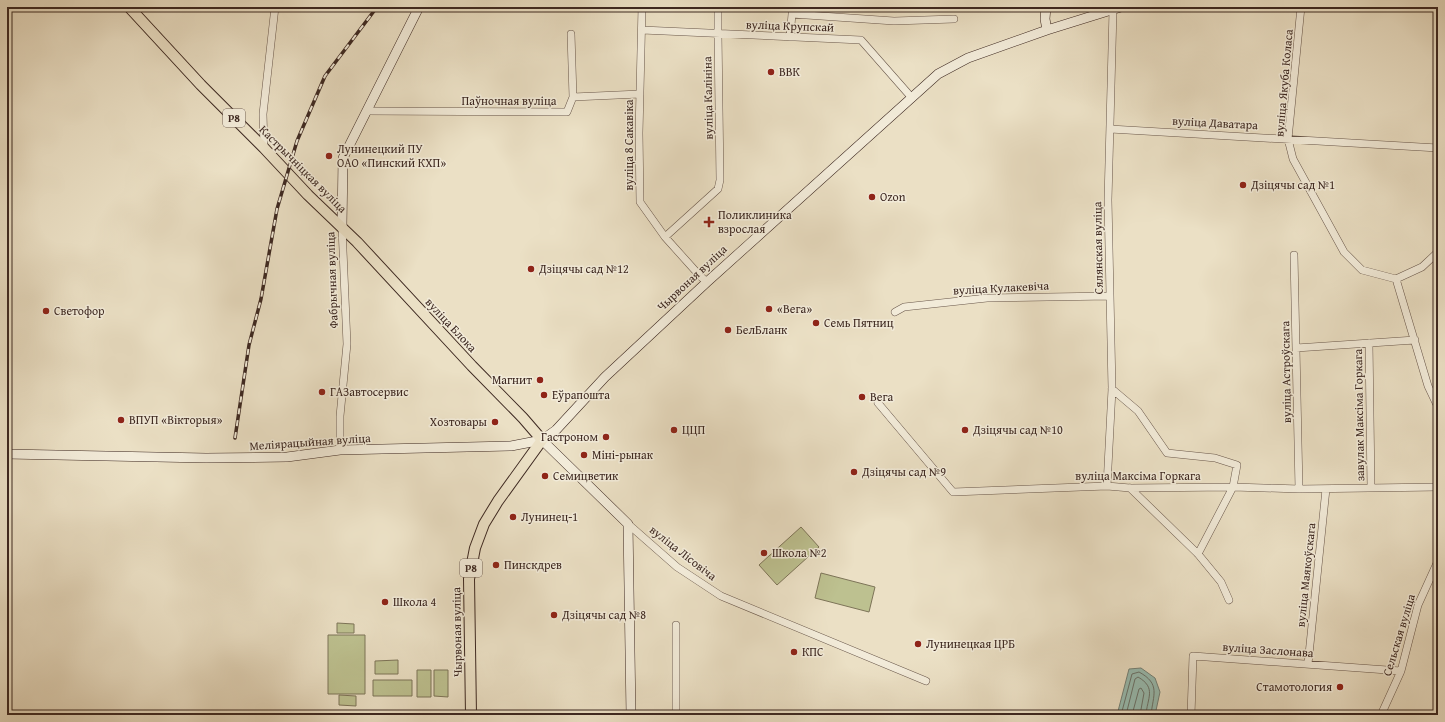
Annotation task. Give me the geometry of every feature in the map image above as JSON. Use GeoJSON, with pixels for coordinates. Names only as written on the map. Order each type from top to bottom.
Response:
{"type":"FeatureCollection","features":[{"type":"Feature","properties":{"kind":"main road","name":"Кастрычніцкая вуліца"},"geometry":{"type":"LineString","coordinates":[[129,7],[201,85],[264,148],[308,195],[342,227]]}},
{"type":"Feature","properties":{"kind":"main road","name":"вуліца Блока"},"geometry":{"type":"LineString","coordinates":[[342,227],[472,366],[523,418],[542,440]]}},
{"type":"Feature","properties":{"kind":"main road","name":"Чырвоная вуліца"},"geometry":{"type":"LineString","coordinates":[[470,715],[469,579],[475,548],[484,524],[498,501],[542,440]]}},
{"type":"Feature","properties":{"kind":"street"},"geometry":{"type":"LineString","coordinates":[[264,148],[263,114],[275,7]]}},
{"type":"Feature","properties":{"kind":"street","name":"Фабрычная вуліца"},"geometry":{"type":"LineString","coordinates":[[340,450],[340,416],[347,344],[342,227],[343,158],[419,7]]}},
{"type":"Feature","properties":{"kind":"street","name":"вуліца 8 Сакавіка"},"geometry":{"type":"LineString","coordinates":[[642,7],[640,202],[665,237],[707,282]]}},
{"type":"Feature","properties":{"kind":"street","name":"вуліца Калініна"},"geometry":{"type":"LineString","coordinates":[[665,237],[718,189],[720,180],[718,7]]}},
{"type":"Feature","properties":{"kind":"street"},"geometry":{"type":"LineString","coordinates":[[1046,7],[1045,19],[1047,30]]}},
{"type":"Feature","properties":{"kind":"street","name":"вуліца Якуба Коласа"},"geometry":{"type":"LineString","coordinates":[[1301,7],[1288,139],[1293,159],[1344,252],[1362,270],[1396,279]]}},
{"type":"Feature","properties":{"kind":"street","name":"Чырвоная вуліца"},"geometry":{"type":"LineString","coordinates":[[542,440],[556,430],[605,377],[707,282],[938,74],[968,58],[1047,30],[1117,8]]}},
{"type":"Feature","properties":{"kind":"street","name":"Сялянская вуліца"},"geometry":{"type":"LineString","coordinates":[[1107,486],[1112,389],[1108,200],[1110,128],[1117,8]]}},
{"type":"Feature","properties":{"kind":"street"},"geometry":{"type":"LineString","coordinates":[[790,37],[792,14],[894,21],[954,19]]}},
{"type":"Feature","properties":{"kind":"street","name":"вуліца Крупскай"},"geometry":{"type":"LineString","coordinates":[[642,30],[861,40],[912,98]]}},
{"type":"Feature","properties":{"kind":"street"},"geometry":{"type":"LineString","coordinates":[[571,34],[573,97]]}},
{"type":"Feature","properties":{"kind":"street","name":"Паўночная вуліца"},"geometry":{"type":"LineString","coordinates":[[367,111],[567,112],[573,97],[640,94]]}},
{"type":"Feature","properties":{"kind":"street","name":"вуліца Даватара"},"geometry":{"type":"LineString","coordinates":[[1110,128],[1438,148]]}},
{"type":"Feature","properties":{"kind":"street"},"geometry":{"type":"LineString","coordinates":[[1438,252],[1422,267],[1396,279],[1428,386],[1438,407]]}},
{"type":"Feature","properties":{"kind":"street","name":"вуліца Астроўскага"},"geometry":{"type":"LineString","coordinates":[[1294,255],[1299,489]]}},
{"type":"Feature","properties":{"kind":"street","name":"вуліца Кулакевіча"},"geometry":{"type":"LineString","coordinates":[[895,312],[904,307],[987,298],[1110,296]]}},
{"type":"Feature","properties":{"kind":"street"},"geometry":{"type":"LineString","coordinates":[[1296,348],[1415,340]]}},
{"type":"Feature","properties":{"kind":"street","name":"завулак Максіма Горкага"},"geometry":{"type":"LineString","coordinates":[[1369,343],[1371,488]]}},
{"type":"Feature","properties":{"kind":"street"},"geometry":{"type":"LineString","coordinates":[[1112,389],[1138,411],[1167,452],[1215,458],[1237,465],[1233,487],[1198,554]]}},
{"type":"Feature","properties":{"kind":"street","name":"вуліца Максіма Горкага"},"geometry":{"type":"LineString","coordinates":[[878,403],[954,492],[1107,486],[1130,488],[1233,487],[1299,489],[1438,487]]}},
{"type":"Feature","properties":{"kind":"street","name":"Меліярацыйная вуліца"},"geometry":{"type":"LineString","coordinates":[[7,454],[206,458],[287,457],[340,450],[511,446],[542,440]]}},
{"type":"Feature","properties":{"kind":"street","name":"вуліца Лісовіча"},"geometry":{"type":"LineString","coordinates":[[542,440],[628,524],[677,567],[720,596],[926,681]]}},
{"type":"Feature","properties":{"kind":"street"},"geometry":{"type":"LineString","coordinates":[[1130,488],[1198,554],[1220,582],[1229,600]]}},
{"type":"Feature","properties":{"kind":"street","name":"вуліца Маякоўскага"},"geometry":{"type":"LineString","coordinates":[[1308,664],[1326,489]]}},
{"type":"Feature","properties":{"kind":"street"},"geometry":{"type":"LineString","coordinates":[[628,524],[632,715]]}},
{"type":"Feature","properties":{"kind":"street","name":"Сельская вуліца"},"geometry":{"type":"LineString","coordinates":[[1381,715],[1401,671],[1418,605],[1438,561]]}},
{"type":"Feature","properties":{"kind":"street"},"geometry":{"type":"LineString","coordinates":[[676,625],[676,715]]}},
{"type":"Feature","properties":{"kind":"street","name":"вуліца Заслонава"},"geometry":{"type":"LineString","coordinates":[[1191,715],[1193,656],[1401,671]]}},
{"type":"Feature","properties":{"kind":"green space"},"geometry":{"type":"Polygon","coordinates":[[[801,527],[819,547],[777,585],[759,565],[801,527]]]}},
{"type":"Feature","properties":{"kind":"green space"},"geometry":{"type":"Polygon","coordinates":[[[821,573],[875,587],[869,612],[815,598],[821,573]]]}},
{"type":"Feature","properties":{"kind":"green space"},"geometry":{"type":"Polygon","coordinates":[[[337,623],[354,624],[354,633],[337,633],[337,623]]]}},
{"type":"Feature","properties":{"kind":"green space"},"geometry":{"type":"Polygon","coordinates":[[[328,635],[365,635],[365,694],[328,694],[328,635]]]}},
{"type":"Feature","properties":{"kind":"green space"},"geometry":{"type":"Polygon","coordinates":[[[398,660],[398,674],[375,674],[375,661],[398,660]]]}},
{"type":"Feature","properties":{"kind":"green space"},"geometry":{"type":"Polygon","coordinates":[[[417,670],[431,670],[431,697],[417,697],[417,670]]]}},
{"type":"Feature","properties":{"kind":"green space"},"geometry":{"type":"Polygon","coordinates":[[[434,670],[448,670],[448,697],[434,696],[434,670]]]}},
{"type":"Feature","properties":{"kind":"green space"},"geometry":{"type":"Polygon","coordinates":[[[373,680],[412,680],[412,696],[373,696],[373,680]]]}},
{"type":"Feature","properties":{"kind":"green space"},"geometry":{"type":"Polygon","coordinates":[[[339,695],[356,696],[356,706],[339,705],[339,695]]]}},
{"type":"Feature","properties":{"kind":"water"},"geometry":{"type":"Polygon","coordinates":[[[1141,668],[1155,678],[1160,692],[1155,715],[1117,715],[1129,669],[1141,668]]]}},
{"type":"Feature","properties":{"kind":"railway"},"geometry":{"type":"LineString","coordinates":[[235,438],[249,345],[261,299],[277,209],[297,141],[325,76],[377,7]]}},
{"type":"Feature","properties":{"kind":"place","name":"ВВК"},"geometry":{"type":"Point","coordinates":[771,72]}},
{"type":"Feature","properties":{"kind":"place","name":"Лунинецкий ПУ ОАО «Пинский КХП»"},"geometry":{"type":"Point","coordinates":[329,156]}},
{"type":"Feature","properties":{"kind":"place","name":"Дзіцячы сад №1"},"geometry":{"type":"Point","coordinates":[1243,185]}},
{"type":"Feature","properties":{"kind":"place","name":"Ozon"},"geometry":{"type":"Point","coordinates":[872,197]}},
{"type":"Feature","properties":{"kind":"place","name":"Поликлиника взрослая"},"geometry":{"type":"Point","coordinates":[709,222]}},
{"type":"Feature","properties":{"kind":"place","name":"Дзіцячы сад №12"},"geometry":{"type":"Point","coordinates":[531,269]}},
{"type":"Feature","properties":{"kind":"place","name":"«Вега»"},"geometry":{"type":"Point","coordinates":[769,309]}},
{"type":"Feature","properties":{"kind":"place","name":"Светофор"},"geometry":{"type":"Point","coordinates":[46,311]}},
{"type":"Feature","properties":{"kind":"place","name":"Семь Пятниц"},"geometry":{"type":"Point","coordinates":[816,323]}},
{"type":"Feature","properties":{"kind":"place","name":"БелБланк"},"geometry":{"type":"Point","coordinates":[728,330]}},
{"type":"Feature","properties":{"kind":"place","name":"Магнит"},"geometry":{"type":"Point","coordinates":[540,380]}},
{"type":"Feature","properties":{"kind":"place","name":"ГАЗавтосервис"},"geometry":{"type":"Point","coordinates":[322,392]}},
{"type":"Feature","properties":{"kind":"place","name":"Еўрапошта"},"geometry":{"type":"Point","coordinates":[544,395]}},
{"type":"Feature","properties":{"kind":"place","name":"Вега"},"geometry":{"type":"Point","coordinates":[862,397]}},
{"type":"Feature","properties":{"kind":"place","name":"ВПУП «Вікторыя»"},"geometry":{"type":"Point","coordinates":[121,420]}},
{"type":"Feature","properties":{"kind":"place","name":"Хозтовары"},"geometry":{"type":"Point","coordinates":[495,422]}},
{"type":"Feature","properties":{"kind":"place","name":"ЦЦП"},"geometry":{"type":"Point","coordinates":[674,430]}},
{"type":"Feature","properties":{"kind":"place","name":"Дзіцячы сад №10"},"geometry":{"type":"Point","coordinates":[965,430]}},
{"type":"Feature","properties":{"kind":"place","name":"Гастроном"},"geometry":{"type":"Point","coordinates":[606,437]}},
{"type":"Feature","properties":{"kind":"place","name":"Міні-рынак"},"geometry":{"type":"Point","coordinates":[584,455]}},
{"type":"Feature","properties":{"kind":"place","name":"Дзіцячы сад №9"},"geometry":{"type":"Point","coordinates":[854,472]}},
{"type":"Feature","properties":{"kind":"place","name":"Семицветик"},"geometry":{"type":"Point","coordinates":[545,476]}},
{"type":"Feature","properties":{"kind":"place","name":"Лунинец-1"},"geometry":{"type":"Point","coordinates":[513,517]}},
{"type":"Feature","properties":{"kind":"place","name":"Школа №2"},"geometry":{"type":"Point","coordinates":[764,553]}},
{"type":"Feature","properties":{"kind":"place","name":"Пинскдрев"},"geometry":{"type":"Point","coordinates":[496,565]}},
{"type":"Feature","properties":{"kind":"place","name":"Школа 4"},"geometry":{"type":"Point","coordinates":[385,602]}},
{"type":"Feature","properties":{"kind":"place","name":"Дзіцячы сад №8"},"geometry":{"type":"Point","coordinates":[554,615]}},
{"type":"Feature","properties":{"kind":"place","name":"Лунинецкая ЦРБ"},"geometry":{"type":"Point","coordinates":[918,644]}},
{"type":"Feature","properties":{"kind":"place","name":"КПС"},"geometry":{"type":"Point","coordinates":[794,652]}},
{"type":"Feature","properties":{"kind":"place","name":"Стамотология"},"geometry":{"type":"Point","coordinates":[1340,687]}}]}
